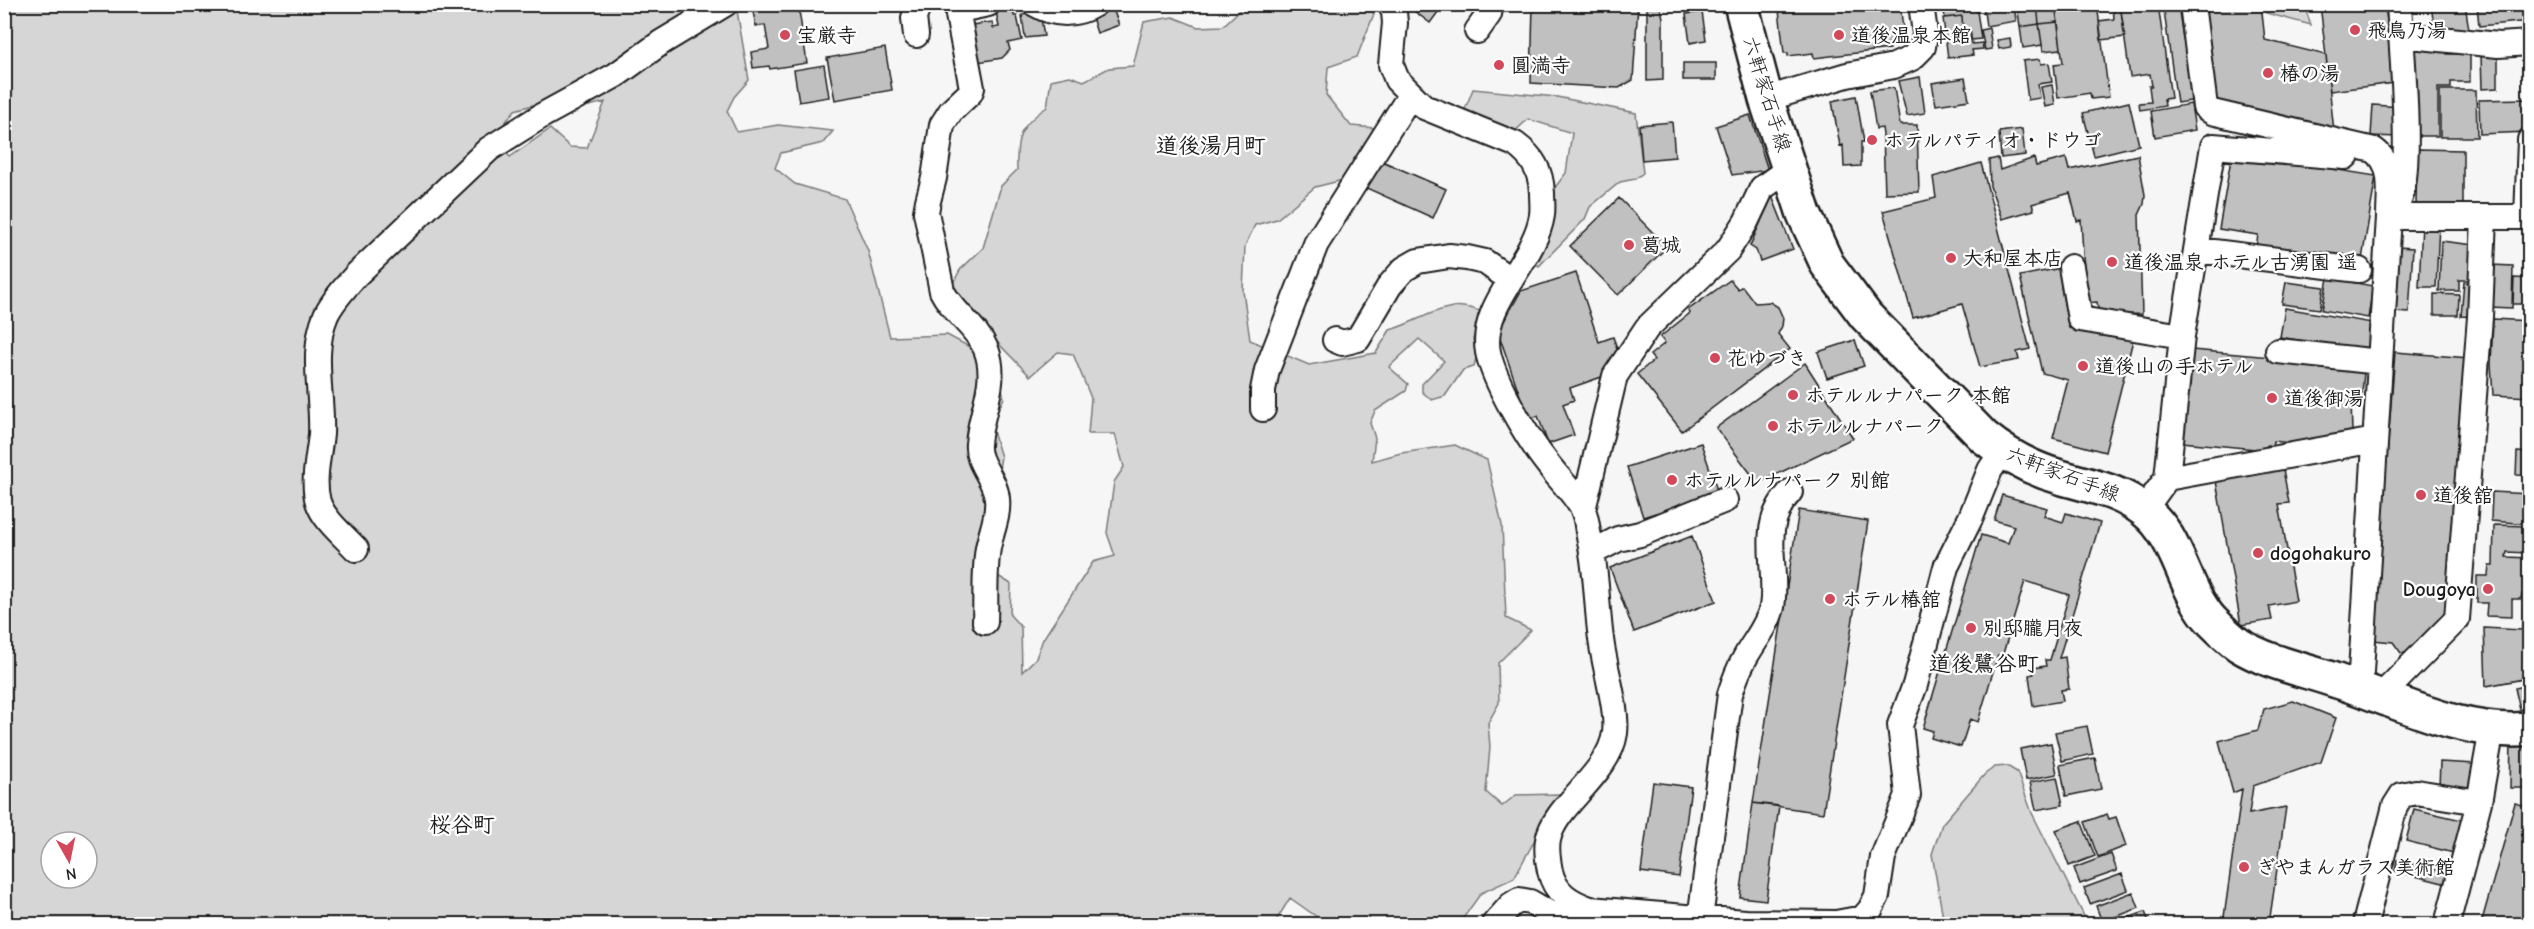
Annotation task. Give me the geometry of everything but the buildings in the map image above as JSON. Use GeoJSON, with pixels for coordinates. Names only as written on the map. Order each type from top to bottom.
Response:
{"type":"FeatureCollection","features":[{"type":"Feature","properties":{"kind":"main road","name":"六軒家石手線"},"geometry":{"type":"LineString","coordinates":[[1741,4],[1766,99],[1813,237],[1827,264],[1844,290],[1894,347],[2002,452],[2056,476],[2105,488],[2144,510],[2159,524],[2170,541],[2200,604],[2226,635],[2240,645],[2258,654],[2370,692],[2437,718],[2492,729],[2529,729]]}},
{"type":"Feature","properties":{"kind":"street"},"geometry":{"type":"LineString","coordinates":[[356,549],[323,514],[318,501],[316,484],[321,432],[318,362],[326,315],[356,275],[489,149],[543,115],[616,75],[662,42],[725,4]]}},
{"type":"Feature","properties":{"kind":"street"},"geometry":{"type":"LineString","coordinates":[[916,35],[914,18],[919,4]]}},
{"type":"Feature","properties":{"kind":"street"},"geometry":{"type":"LineString","coordinates":[[985,622],[988,550],[998,509],[995,489],[982,464],[978,445],[989,398],[987,352],[972,328],[942,291],[926,212],[942,125],[951,111],[970,93],[972,88],[958,15],[959,5],[969,8],[988,4]]}},
{"type":"Feature","properties":{"kind":"street"},"geometry":{"type":"LineString","coordinates":[[1035,4],[1046,11],[1060,14],[1081,10],[1095,4]]}},
{"type":"Feature","properties":{"kind":"street"},"geometry":{"type":"LineString","coordinates":[[1390,4],[1394,12],[1395,24],[1391,56],[1392,73],[1424,107],[1515,144],[1526,152],[1536,165],[1541,182],[1542,215],[1537,231],[1490,317],[1486,336],[1488,353],[1494,371],[1532,445],[1583,510],[1593,552],[1600,640],[1614,714],[1614,734],[1608,753],[1556,822],[1548,839],[1548,859],[1552,880],[1561,894],[1574,903],[1590,909],[1744,923],[1836,923],[1863,918],[1877,896],[1883,857],[1908,795],[1900,725],[1915,685],[1946,567],[1971,517],[1990,470],[2002,452]]}},
{"type":"Feature","properties":{"kind":"street"},"geometry":{"type":"LineString","coordinates":[[1478,31],[1489,14],[1491,4]]}},
{"type":"Feature","properties":{"kind":"street"},"geometry":{"type":"LineString","coordinates":[[1766,99],[1847,75],[1894,66],[1912,58],[1923,47],[1925,33],[1921,4]]}},
{"type":"Feature","properties":{"kind":"street"},"geometry":{"type":"LineString","coordinates":[[2192,4],[2205,107],[2212,112],[2374,150],[2382,156],[2388,167],[2389,217],[2375,440],[2370,692]]}},
{"type":"Feature","properties":{"kind":"street"},"geometry":{"type":"LineString","coordinates":[[2389,217],[2403,195],[2405,176],[2399,4]]}},
{"type":"Feature","properties":{"kind":"street"},"geometry":{"type":"LineString","coordinates":[[2401,35],[2498,45],[2529,43]]}},
{"type":"Feature","properties":{"kind":"street"},"geometry":{"type":"LineString","coordinates":[[1263,409],[1263,390],[1267,370],[1316,244],[1411,94]]}},
{"type":"Feature","properties":{"kind":"street"},"geometry":{"type":"LineString","coordinates":[[2389,217],[2527,217],[2529,140]]}},
{"type":"Feature","properties":{"kind":"street"},"geometry":{"type":"LineString","coordinates":[[2144,510],[2167,477],[2182,336],[2198,250],[2213,146],[2345,157],[2355,147]]}},
{"type":"Feature","properties":{"kind":"street"},"geometry":{"type":"LineString","coordinates":[[1583,510],[1615,376],[1647,328],[1728,249],[1746,222],[1762,188],[1790,168]]}},
{"type":"Feature","properties":{"kind":"street"},"geometry":{"type":"LineString","coordinates":[[2370,692],[2457,619],[2480,318],[2484,217]]}},
{"type":"Feature","properties":{"kind":"street"},"geometry":{"type":"LineString","coordinates":[[2198,250],[2359,270]]}},
{"type":"Feature","properties":{"kind":"street"},"geometry":{"type":"LineString","coordinates":[[1335,340],[1342,343],[1358,339],[1390,285],[1404,268],[1418,261],[1449,256],[1467,258],[1485,262],[1511,280]]}},
{"type":"Feature","properties":{"kind":"street"},"geometry":{"type":"LineString","coordinates":[[2071,267],[2080,319],[2182,336]]}},
{"type":"Feature","properties":{"kind":"street"},"geometry":{"type":"LineString","coordinates":[[2278,351],[2380,362]]}},
{"type":"Feature","properties":{"kind":"street"},"geometry":{"type":"LineString","coordinates":[[2167,477],[2375,440]]}},
{"type":"Feature","properties":{"kind":"street"},"geometry":{"type":"LineString","coordinates":[[1700,919],[1730,694],[1736,675],[1770,614],[1772,606],[1771,530],[1779,504],[1790,492]]}},
{"type":"Feature","properties":{"kind":"street"},"geometry":{"type":"LineString","coordinates":[[1593,552],[1618,539],[1640,534],[1725,500]]}},
{"type":"Feature","properties":{"kind":"street"},"geometry":{"type":"LineString","coordinates":[[2447,924],[2479,802],[2492,729]]}},
{"type":"Feature","properties":{"kind":"street"},"geometry":{"type":"LineString","coordinates":[[2365,924],[2395,806],[2402,795],[2416,792],[2479,802]]}},
{"type":"Feature","properties":{"kind":"street"},"geometry":{"type":"LineString","coordinates":[[1494,924],[1511,905],[1519,900],[1530,902],[1567,924]]}},
{"type":"Feature","properties":{"kind":"shaded area"},"geometry":{"type":"Polygon","coordinates":[[[1246,4],[1366,5],[1374,14],[1357,57],[1328,67],[1326,95],[1351,126],[1375,128],[1347,179],[1315,187],[1277,219],[1255,225],[1245,246],[1243,291],[1250,340],[1309,365],[1376,353],[1390,330],[1437,311],[1460,306],[1481,311],[1473,339],[1476,358],[1474,367],[1463,370],[1445,396],[1432,400],[1422,392],[1422,384],[1444,361],[1419,339],[1389,367],[1408,384],[1406,391],[1375,411],[1370,423],[1375,438],[1372,461],[1401,453],[1455,445],[1487,460],[1502,525],[1506,618],[1531,630],[1498,663],[1499,703],[1488,723],[1490,747],[1486,792],[1502,806],[1516,795],[1560,794],[1514,878],[1481,893],[1459,924],[1327,924],[1290,898],[1274,924],[5,924],[5,5],[736,5],[749,80],[734,97],[727,111],[737,132],[778,125],[833,131],[823,143],[781,153],[775,168],[795,184],[845,199],[868,251],[890,337],[947,335],[996,361],[1004,398],[991,425],[1001,457],[989,527],[993,573],[1011,584],[1010,615],[1021,627],[1022,672],[1036,658],[1043,639],[1093,562],[1115,556],[1107,533],[1114,482],[1124,467],[1115,434],[1088,434],[1091,398],[1073,354],[1058,352],[1030,376],[995,340],[970,338],[942,305],[960,270],[983,248],[1001,186],[1017,170],[1017,149],[1021,133],[1030,120],[1047,107],[1051,80],[1070,76],[1084,81],[1109,68],[1133,66],[1144,22],[1173,17],[1198,27],[1223,26],[1246,4]],[[554,99],[515,110],[493,138],[510,157],[550,129],[570,147],[587,148],[605,102],[585,107],[554,99]]]}},
{"type":"Feature","properties":{"kind":"shaded area"},"geometry":{"type":"Polygon","coordinates":[[[2265,5],[2304,5],[2311,25],[2266,13],[2265,5]]]}},
{"type":"Feature","properties":{"kind":"shaded area"},"geometry":{"type":"Polygon","coordinates":[[[1473,89],[1557,97],[1636,113],[1643,173],[1635,179],[1620,182],[1590,207],[1585,219],[1539,266],[1532,262],[1553,190],[1566,173],[1572,133],[1528,119],[1510,136],[1463,114],[1473,89]]]}},
{"type":"Feature","properties":{"kind":"shaded area"},"geometry":{"type":"Polygon","coordinates":[[[2007,766],[2017,772],[2032,813],[2088,924],[1944,924],[1932,854],[1942,824],[1985,774],[1995,767],[2007,766]]]}},
{"type":"Feature","properties":{"kind":"place","name":"飛鳥乃湯"},"geometry":{"type":"Point","coordinates":[2355,30]}},
{"type":"Feature","properties":{"kind":"place","name":"宝厳寺"},"geometry":{"type":"Point","coordinates":[785,35]}},
{"type":"Feature","properties":{"kind":"place","name":"道後温泉本館"},"geometry":{"type":"Point","coordinates":[1839,35]}},
{"type":"Feature","properties":{"kind":"place","name":"圓満寺"},"geometry":{"type":"Point","coordinates":[1499,65]}},
{"type":"Feature","properties":{"kind":"place","name":"椿の湯"},"geometry":{"type":"Point","coordinates":[2268,73]}},
{"type":"Feature","properties":{"kind":"place","name":"ホテルパティオ・ドウゴ"},"geometry":{"type":"Point","coordinates":[1872,140]}},
{"type":"Feature","properties":{"kind":"place","name":"葛城"},"geometry":{"type":"Point","coordinates":[1629,245]}},
{"type":"Feature","properties":{"kind":"place","name":"大和屋本店"},"geometry":{"type":"Point","coordinates":[1951,258]}},
{"type":"Feature","properties":{"kind":"place","name":"道後温泉 ホテル古湧園 遥"},"geometry":{"type":"Point","coordinates":[2112,262]}},
{"type":"Feature","properties":{"kind":"place","name":"花ゆづき"},"geometry":{"type":"Point","coordinates":[1715,358]}},
{"type":"Feature","properties":{"kind":"place","name":"道後山の手ホテル"},"geometry":{"type":"Point","coordinates":[2083,366]}},
{"type":"Feature","properties":{"kind":"place","name":"ホテルルナパーク 本館"},"geometry":{"type":"Point","coordinates":[1793,395]}},
{"type":"Feature","properties":{"kind":"place","name":"道後御湯"},"geometry":{"type":"Point","coordinates":[2272,398]}},
{"type":"Feature","properties":{"kind":"place","name":"ホテルルナパーク"},"geometry":{"type":"Point","coordinates":[1773,426]}},
{"type":"Feature","properties":{"kind":"place","name":"ホテルルナパーク 別館"},"geometry":{"type":"Point","coordinates":[1672,480]}},
{"type":"Feature","properties":{"kind":"place","name":"道後舘"},"geometry":{"type":"Point","coordinates":[2421,495]}},
{"type":"Feature","properties":{"kind":"place","name":"dogohakuro"},"geometry":{"type":"Point","coordinates":[2258,553]}},
{"type":"Feature","properties":{"kind":"place","name":"Dougoya"},"geometry":{"type":"Point","coordinates":[2488,589]}},
{"type":"Feature","properties":{"kind":"place","name":"ホテル椿舘"},"geometry":{"type":"Point","coordinates":[1830,599]}},
{"type":"Feature","properties":{"kind":"place","name":"別邸朧月夜"},"geometry":{"type":"Point","coordinates":[1971,628]}},
{"type":"Feature","properties":{"kind":"place","name":"ぎやまんガラス美術館"},"geometry":{"type":"Point","coordinates":[2244,867]}},
{"type":"Feature","properties":{"kind":"district","name":"道後湯月町"},"geometry":{"type":"Point","coordinates":[1211,146]}},
{"type":"Feature","properties":{"kind":"district","name":"道後鷺谷町"},"geometry":{"type":"Point","coordinates":[1984,664]}},
{"type":"Feature","properties":{"kind":"district","name":"桜谷町"},"geometry":{"type":"Point","coordinates":[462,825]}}]}
